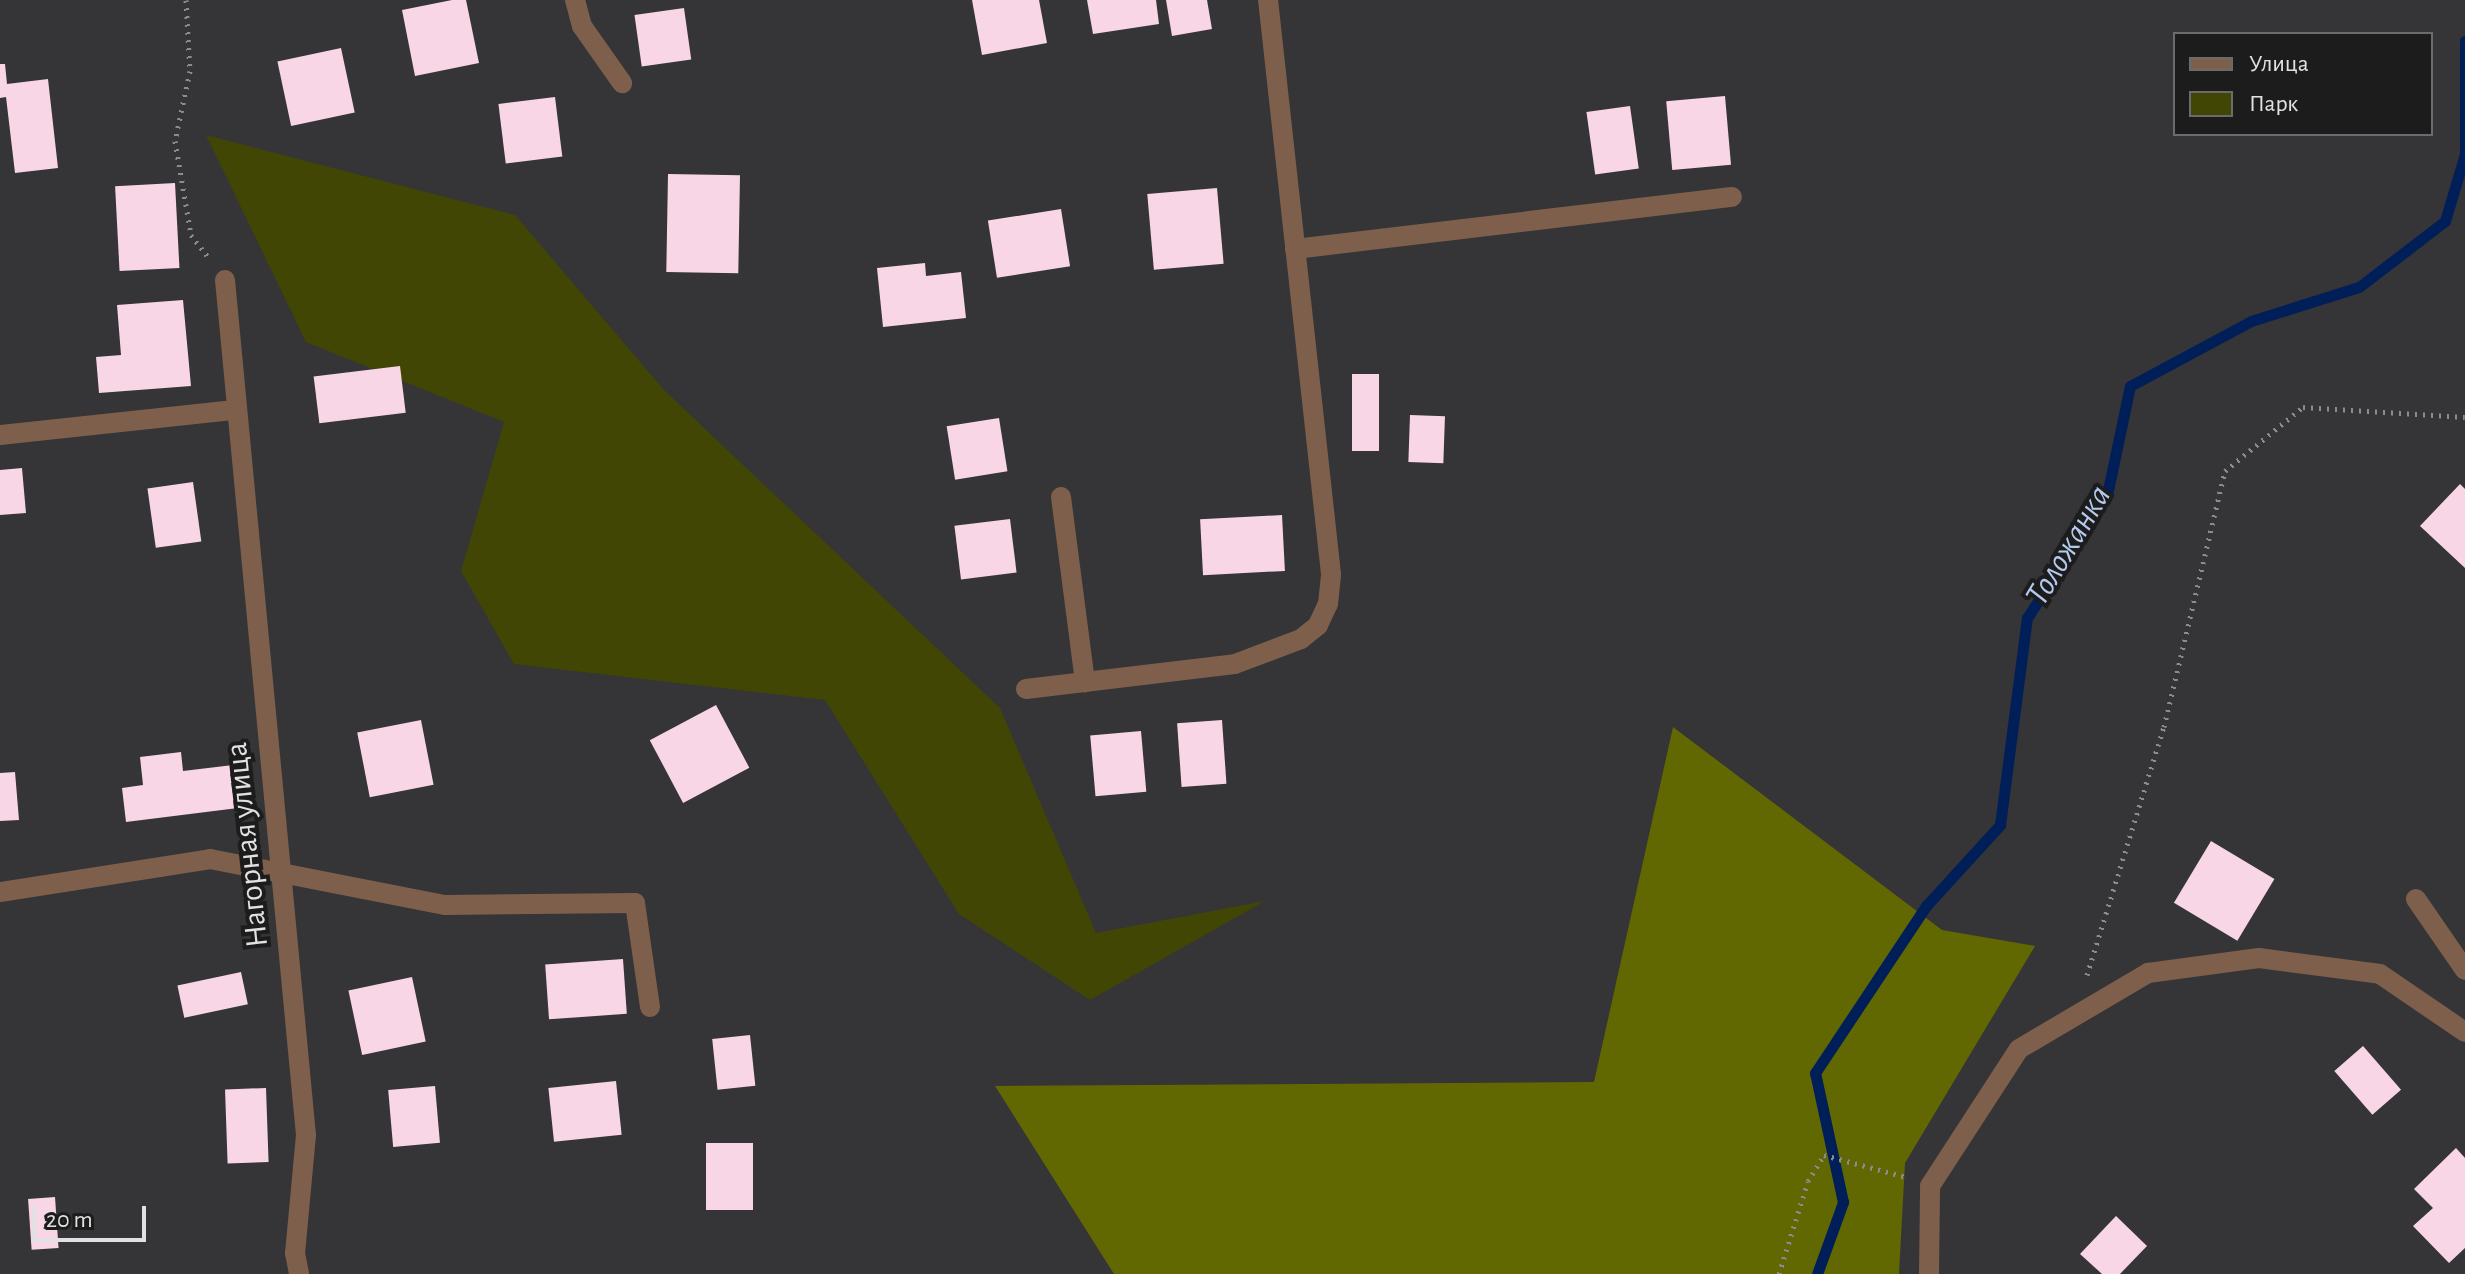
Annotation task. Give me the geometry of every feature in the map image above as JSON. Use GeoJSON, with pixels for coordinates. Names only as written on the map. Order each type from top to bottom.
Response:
{"type":"FeatureCollection","features":[{"type":"Feature","properties":{"kind":"street"},"geometry":{"type":"LineString","coordinates":[[575,0],[582,26],[622,83]]}},
{"type":"Feature","properties":{"kind":"street"},"geometry":{"type":"LineString","coordinates":[[1026,689],[1235,664],[1301,639],[1318,625],[1328,604],[1331,574],[1268,0]]}},
{"type":"Feature","properties":{"kind":"street"},"geometry":{"type":"LineString","coordinates":[[1295,249],[1732,197]]}},
{"type":"Feature","properties":{"kind":"street","name":"Нагорная улица"},"geometry":{"type":"LineString","coordinates":[[225,280],[306,1135],[295,1253],[299,1274]]}},
{"type":"Feature","properties":{"kind":"street"},"geometry":{"type":"LineString","coordinates":[[0,435],[235,410]]}},
{"type":"Feature","properties":{"kind":"street"},"geometry":{"type":"LineString","coordinates":[[1061,497],[1085,682]]}},
{"type":"Feature","properties":{"kind":"street"},"geometry":{"type":"LineString","coordinates":[[0,892],[210,859],[445,905],[635,903],[650,1007]]}},
{"type":"Feature","properties":{"kind":"street"},"geometry":{"type":"LineString","coordinates":[[2416,899],[2465,970]]}},
{"type":"Feature","properties":{"kind":"street"},"geometry":{"type":"LineString","coordinates":[[1929,1274],[1930,1186],[2019,1049],[2148,973],[2259,958],[2380,974],[2465,1032]]}},
{"type":"Feature","properties":{"kind":"path"},"geometry":{"type":"LineString","coordinates":[[186,0],[190,71],[175,141],[191,235],[225,280]]}},
{"type":"Feature","properties":{"kind":"path"},"geometry":{"type":"LineString","coordinates":[[2074,1016],[2164,727],[2225,471],[2303,407],[2465,417]]}},
{"type":"Feature","properties":{"kind":"path"},"geometry":{"type":"LineString","coordinates":[[1779,1274],[1808,1181],[1824,1155],[1871,1163]]}},
{"type":"Feature","properties":{"kind":"green space"},"geometry":{"type":"Polygon","coordinates":[[[206,135],[515,215],[664,390],[1000,708],[1096,933],[1265,901],[1090,1000],[959,914],[825,700],[514,664],[461,571],[504,422],[306,342],[206,135]]]}},
{"type":"Feature","properties":{"kind":"shaded area"},"geometry":{"type":"Polygon","coordinates":[[[1673,727],[1942,930],[2035,946],[1905,1163],[1899,1274],[1114,1274],[995,1086],[1594,1082],[1673,727]]]}},
{"type":"Feature","properties":{"kind":"building"},"geometry":{"type":"Polygon","coordinates":[[[466,0],[479,63],[415,76],[402,10],[466,0]]]}},
{"type":"Feature","properties":{"kind":"building"},"geometry":{"type":"Polygon","coordinates":[[[972,0],[1039,0],[1047,43],[982,55],[972,0]]]}},
{"type":"Feature","properties":{"kind":"building"},"geometry":{"type":"Polygon","coordinates":[[[1087,0],[1156,0],[1159,24],[1093,34],[1087,0]]]}},
{"type":"Feature","properties":{"kind":"building"},"geometry":{"type":"Polygon","coordinates":[[[1166,0],[1207,0],[1212,29],[1172,36],[1166,0]]]}},
{"type":"Feature","properties":{"kind":"building"},"geometry":{"type":"Polygon","coordinates":[[[684,8],[691,59],[642,66],[634,15],[684,8]]]}},
{"type":"Feature","properties":{"kind":"building"},"geometry":{"type":"Polygon","coordinates":[[[341,48],[355,113],[291,126],[277,62],[341,48]]]}},
{"type":"Feature","properties":{"kind":"building"},"geometry":{"type":"Polygon","coordinates":[[[0,64],[5,64],[7,84],[48,79],[58,168],[15,173],[6,97],[0,98],[0,64]]]}},
{"type":"Feature","properties":{"kind":"building"},"geometry":{"type":"Polygon","coordinates":[[[1725,96],[1731,165],[1672,170],[1666,101],[1725,96]]]}},
{"type":"Feature","properties":{"kind":"building"},"geometry":{"type":"Polygon","coordinates":[[[555,97],[562,157],[506,163],[498,104],[555,97]]]}},
{"type":"Feature","properties":{"kind":"building"},"geometry":{"type":"Polygon","coordinates":[[[1630,106],[1639,168],[1595,175],[1586,112],[1630,106]]]}},
{"type":"Feature","properties":{"kind":"building"},"geometry":{"type":"Polygon","coordinates":[[[668,174],[740,175],[738,273],[666,272],[668,174]]]}},
{"type":"Feature","properties":{"kind":"building"},"geometry":{"type":"Polygon","coordinates":[[[175,183],[179,268],[120,271],[115,186],[175,183]]]}},
{"type":"Feature","properties":{"kind":"building"},"geometry":{"type":"Polygon","coordinates":[[[1217,188],[1224,264],[1154,270],[1147,194],[1217,188]]]}},
{"type":"Feature","properties":{"kind":"building"},"geometry":{"type":"Polygon","coordinates":[[[1061,209],[1070,266],[997,278],[988,221],[1061,209]]]}},
{"type":"Feature","properties":{"kind":"building"},"geometry":{"type":"Polygon","coordinates":[[[925,263],[926,276],[961,272],[966,318],[883,327],[877,268],[925,263]]]}},
{"type":"Feature","properties":{"kind":"building"},"geometry":{"type":"Polygon","coordinates":[[[183,300],[191,386],[99,393],[96,357],[121,355],[117,305],[183,300]]]}},
{"type":"Feature","properties":{"kind":"building"},"geometry":{"type":"Polygon","coordinates":[[[400,366],[406,413],[319,423],[314,377],[400,366]]]}},
{"type":"Feature","properties":{"kind":"building"},"geometry":{"type":"Polygon","coordinates":[[[1352,374],[1379,374],[1379,451],[1352,451],[1352,374]]]}},
{"type":"Feature","properties":{"kind":"building"},"geometry":{"type":"Polygon","coordinates":[[[1410,415],[1445,416],[1443,463],[1408,462],[1410,415]]]}},
{"type":"Feature","properties":{"kind":"building"},"geometry":{"type":"Polygon","coordinates":[[[999,418],[1007,471],[955,480],[947,426],[999,418]]]}},
{"type":"Feature","properties":{"kind":"building"},"geometry":{"type":"Polygon","coordinates":[[[22,468],[26,513],[0,515],[0,470],[22,468]]]}},
{"type":"Feature","properties":{"kind":"building"},"geometry":{"type":"Polygon","coordinates":[[[193,482],[201,541],[156,548],[147,488],[193,482]]]}},
{"type":"Feature","properties":{"kind":"building"},"geometry":{"type":"Polygon","coordinates":[[[2460,484],[2465,489],[2465,568],[2420,526],[2460,484]]]}},
{"type":"Feature","properties":{"kind":"building"},"geometry":{"type":"Polygon","coordinates":[[[1282,515],[1285,571],[1203,575],[1200,519],[1282,515]]]}},
{"type":"Feature","properties":{"kind":"building"},"geometry":{"type":"Polygon","coordinates":[[[1010,519],[1017,573],[961,579],[954,526],[1010,519]]]}},
{"type":"Feature","properties":{"kind":"building"},"geometry":{"type":"Polygon","coordinates":[[[716,705],[749,768],[683,803],[650,740],[716,705]]]}},
{"type":"Feature","properties":{"kind":"building"},"geometry":{"type":"Polygon","coordinates":[[[421,720],[434,785],[370,797],[357,732],[421,720]]]}},
{"type":"Feature","properties":{"kind":"building"},"geometry":{"type":"Polygon","coordinates":[[[1222,720],[1226,784],[1182,787],[1177,723],[1222,720]]]}},
{"type":"Feature","properties":{"kind":"building"},"geometry":{"type":"Polygon","coordinates":[[[1141,731],[1146,792],[1096,796],[1090,735],[1141,731]]]}},
{"type":"Feature","properties":{"kind":"building"},"geometry":{"type":"Polygon","coordinates":[[[181,752],[183,771],[233,765],[238,808],[126,822],[122,788],[143,785],[140,757],[181,752]]]}},
{"type":"Feature","properties":{"kind":"building"},"geometry":{"type":"Polygon","coordinates":[[[15,772],[19,820],[0,821],[0,773],[15,772]]]}},
{"type":"Feature","properties":{"kind":"building"},"geometry":{"type":"Polygon","coordinates":[[[2211,841],[2274,879],[2237,941],[2174,903],[2211,841]]]}},
{"type":"Feature","properties":{"kind":"building"},"geometry":{"type":"Polygon","coordinates":[[[623,959],[627,1014],[549,1019],[545,964],[623,959]]]}},
{"type":"Feature","properties":{"kind":"building"},"geometry":{"type":"Polygon","coordinates":[[[241,972],[248,1004],[184,1018],[177,986],[241,972]]]}},
{"type":"Feature","properties":{"kind":"building"},"geometry":{"type":"Polygon","coordinates":[[[412,977],[426,1042],[362,1055],[348,991],[412,977]]]}},
{"type":"Feature","properties":{"kind":"building"},"geometry":{"type":"Polygon","coordinates":[[[750,1035],[755,1086],[718,1090],[712,1039],[750,1035]]]}},
{"type":"Feature","properties":{"kind":"building"},"geometry":{"type":"Polygon","coordinates":[[[2363,1046],[2401,1090],[2372,1115],[2334,1071],[2363,1046]]]}},
{"type":"Feature","properties":{"kind":"building"},"geometry":{"type":"Polygon","coordinates":[[[616,1081],[622,1135],[554,1142],[548,1088],[616,1081]]]}},
{"type":"Feature","properties":{"kind":"building"},"geometry":{"type":"Polygon","coordinates":[[[435,1086],[440,1143],[393,1147],[388,1090],[435,1086]]]}},
{"type":"Feature","properties":{"kind":"building"},"geometry":{"type":"Polygon","coordinates":[[[266,1088],[269,1162],[228,1163],[225,1089],[266,1088]]]}},
{"type":"Feature","properties":{"kind":"building"},"geometry":{"type":"Polygon","coordinates":[[[706,1143],[753,1143],[753,1210],[706,1210],[706,1143]]]}},
{"type":"Feature","properties":{"kind":"building"},"geometry":{"type":"Polygon","coordinates":[[[2456,1148],[2465,1158],[2465,1248],[2449,1263],[2413,1226],[2433,1208],[2414,1189],[2456,1148]]]}},
{"type":"Feature","properties":{"kind":"building"},"geometry":{"type":"Polygon","coordinates":[[[55,1197],[59,1248],[32,1250],[28,1199],[55,1197]]]}},
{"type":"Feature","properties":{"kind":"building"},"geometry":{"type":"Polygon","coordinates":[[[2116,1216],[2147,1246],[2120,1274],[2102,1274],[2080,1254],[2116,1216]]]}},
{"type":"Feature","properties":{"kind":"waterway","name":"Толожанка"},"geometry":{"type":"LineString","coordinates":[[1817,1274],[1843,1202],[1815,1073],[1926,906],[2000,825],[2027,618],[2107,495],[2130,386],[2251,321],[2359,287],[2445,221],[2465,154],[2465,41]]}}]}
